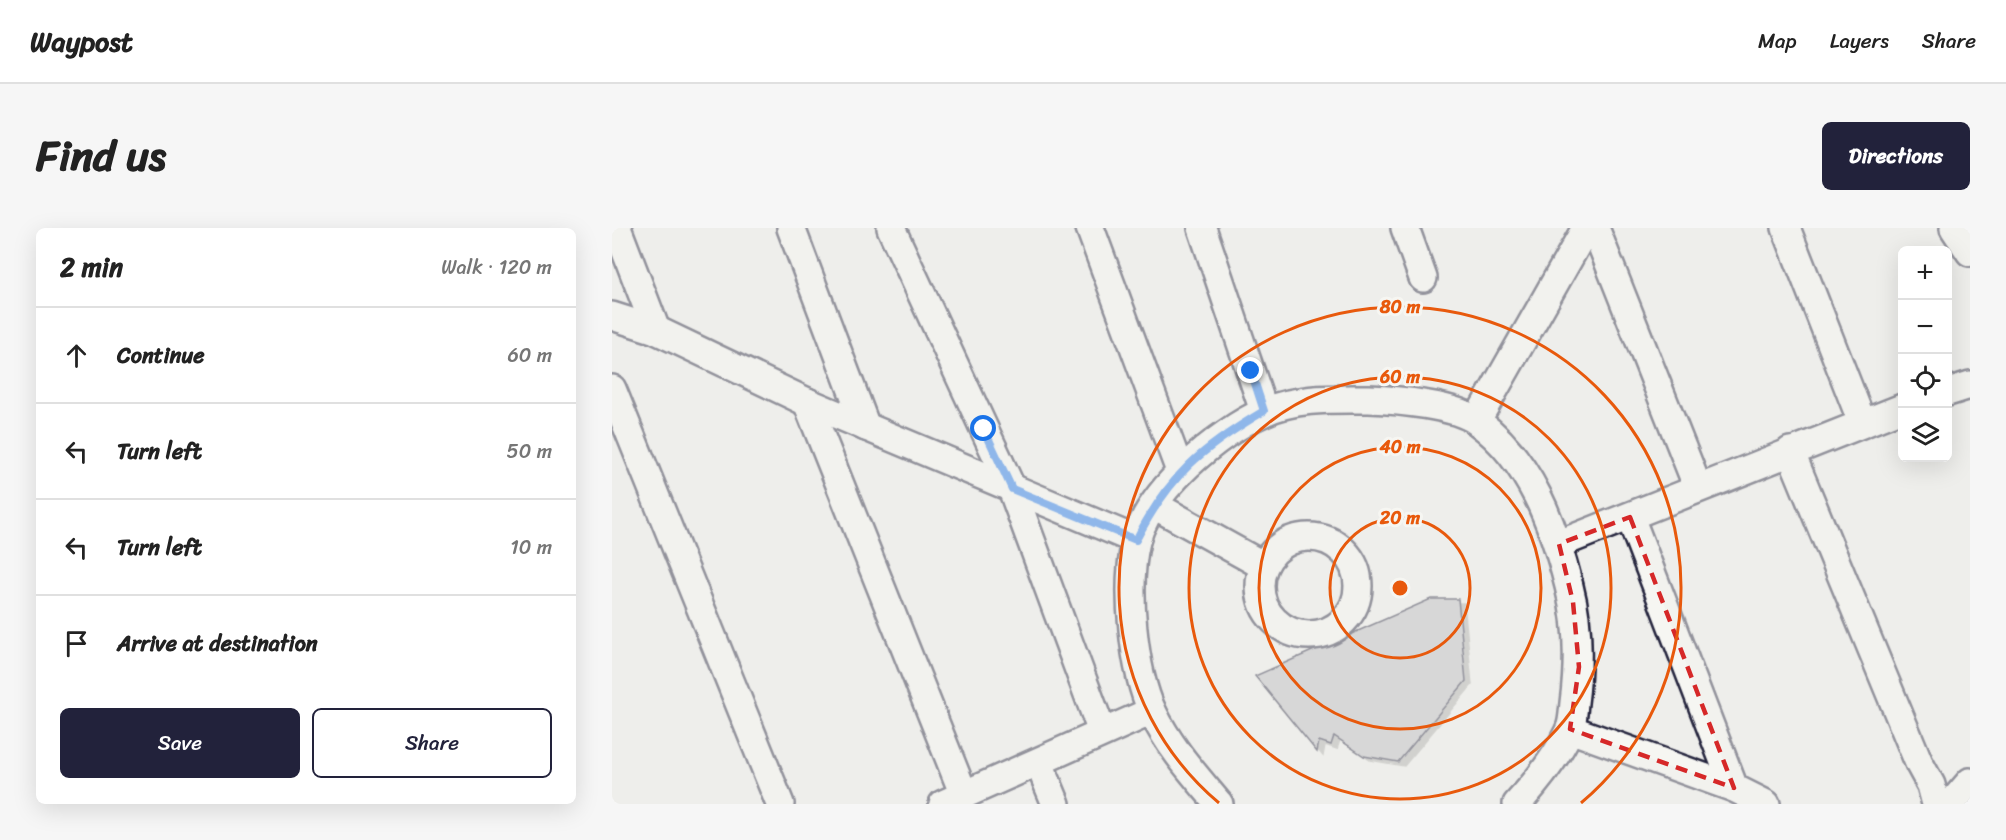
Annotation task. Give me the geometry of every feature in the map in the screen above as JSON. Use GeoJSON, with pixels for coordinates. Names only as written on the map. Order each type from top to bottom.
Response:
{"type":"FeatureCollection","features":[{"type":"Feature","properties":{"kind":"street"},"geometry":{"type":"LineString","coordinates":[[617,228],[656,330]]}},
{"type":"Feature","properties":{"kind":"street"},"geometry":{"type":"LineString","coordinates":[[791,228],[866,427]]}},
{"type":"Feature","properties":{"kind":"street"},"geometry":{"type":"LineString","coordinates":[[891,228],[1012,489],[1102,732]]}},
{"type":"Feature","properties":{"kind":"street"},"geometry":{"type":"LineString","coordinates":[[1090,228],[1180,471]]}},
{"type":"Feature","properties":{"kind":"street"},"geometry":{"type":"LineString","coordinates":[[1202,228],[1264,411]]}},
{"type":"Feature","properties":{"kind":"street"},"geometry":{"type":"LineString","coordinates":[[1405,228],[1423,278]]}},
{"type":"Feature","properties":{"kind":"street"},"geometry":{"type":"LineString","coordinates":[[1477,420],[1586,228]]}},
{"type":"Feature","properties":{"kind":"street"},"geometry":{"type":"LineString","coordinates":[[1595,228],[1698,488]]}},
{"type":"Feature","properties":{"kind":"street"},"geometry":{"type":"LineString","coordinates":[[1786,228],[1863,422]]}},
{"type":"Feature","properties":{"kind":"street"},"geometry":{"type":"LineString","coordinates":[[1954,228],[1970,252]]}},
{"type":"Feature","properties":{"kind":"street"},"geometry":{"type":"LineString","coordinates":[[612,316],[656,330],[807,402],[1136,540]]}},
{"type":"Feature","properties":{"kind":"street"},"geometry":{"type":"LineString","coordinates":[[1952,390],[1970,385]]}},
{"type":"Feature","properties":{"kind":"street"},"geometry":{"type":"LineString","coordinates":[[612,389],[780,804]]}},
{"type":"Feature","properties":{"kind":"street"},"geometry":{"type":"LineString","coordinates":[[1219,804],[1177,756],[1152,711],[1135,647],[1131,588],[1136,540],[1154,506],[1180,471],[1219,438],[1264,411],[1316,399],[1378,399],[1430,405],[1477,420],[1516,460],[1540,501],[1559,544],[1573,602],[1579,667],[1570,729],[1547,765],[1516,804]]}},
{"type":"Feature","properties":{"kind":"street"},"geometry":{"type":"LineString","coordinates":[[807,402],[953,800],[1152,711]]}},
{"type":"Feature","properties":{"kind":"street"},"geometry":{"type":"LineString","coordinates":[[1559,544],[1898,409]]}},
{"type":"Feature","properties":{"kind":"street"},"geometry":{"type":"LineString","coordinates":[[1790,451],[1919,763],[1931,785],[1936,804]]}},
{"type":"Feature","properties":{"kind":"street"},"geometry":{"type":"LineString","coordinates":[[1154,506],[1264,566]]}},
{"type":"Feature","properties":{"kind":"street"},"geometry":{"type":"LineString","coordinates":[[1630,517],[1734,788]]}},
{"type":"Feature","properties":{"kind":"street"},"geometry":{"type":"LineString","coordinates":[[1570,729],[1734,788],[1766,804]]}},
{"type":"Feature","properties":{"kind":"street"},"geometry":{"type":"LineString","coordinates":[[1039,763],[1056,804]]}},
{"type":"Feature","properties":{"kind":"street"},"geometry":{"type":"LineString","coordinates":[[1950,804],[1970,782]]}},
{"type":"Feature","properties":{"kind":"highlighted area"},"geometry":{"type":"Polygon","coordinates":[[[1630,517],[1734,788],[1570,729],[1579,667],[1573,602],[1559,544],[1630,517]]]}},
{"type":"Feature","properties":{"kind":"building"},"geometry":{"type":"Polygon","coordinates":[[[1431,599],[1458,599],[1466,681],[1398,762],[1364,756],[1334,736],[1331,745],[1319,741],[1317,752],[1255,676],[1431,599]]]}},
{"type":"Feature","properties":{"kind":"route"},"geometry":{"type":"LineString","coordinates":[[984,429],[1012,489],[1136,540],[1154,506],[1180,471],[1219,438],[1264,411],[1251,371]]}}]}
